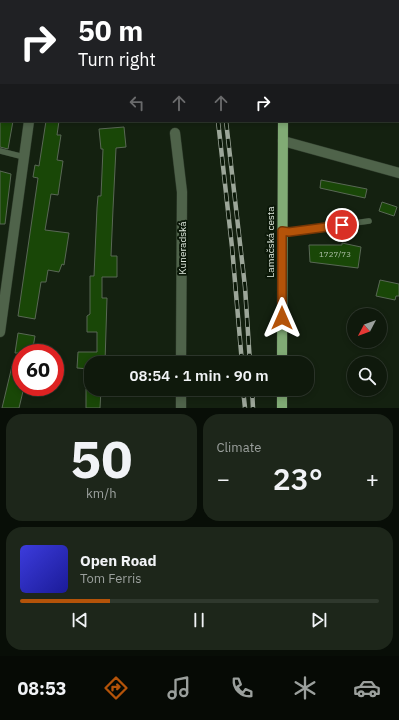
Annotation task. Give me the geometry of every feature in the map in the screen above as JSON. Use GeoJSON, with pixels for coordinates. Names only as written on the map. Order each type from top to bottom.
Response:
{"type":"FeatureCollection","features":[{"type":"Feature","properties":{"kind":"main road","name":"Lamačská cesta"},"geometry":{"type":"LineString","coordinates":[[282,356],[283,122]]}},
{"type":"Feature","properties":{"kind":"main road"},"geometry":{"type":"LineString","coordinates":[[282,396],[282,408]]}},
{"type":"Feature","properties":{"kind":"street"},"geometry":{"type":"LineString","coordinates":[[0,332],[29,122]]}},
{"type":"Feature","properties":{"kind":"street","name":"Kuneradská"},"geometry":{"type":"LineString","coordinates":[[175,133],[182,192],[182,356]]}},
{"type":"Feature","properties":{"kind":"street"},"geometry":{"type":"LineString","coordinates":[[283,141],[399,173]]}},
{"type":"Feature","properties":{"kind":"street"},"geometry":{"type":"LineString","coordinates":[[181,396],[181,408]]}},
{"type":"Feature","properties":{"kind":"lane"},"geometry":{"type":"LineString","coordinates":[[0,151],[24,157]]}},
{"type":"Feature","properties":{"kind":"lane"},"geometry":{"type":"LineString","coordinates":[[282,231],[289,232],[369,221]]}},
{"type":"Feature","properties":{"kind":"building"},"geometry":{"type":"Polygon","coordinates":[[[0,122],[13,122],[8,149],[0,147],[0,122]]]}},
{"type":"Feature","properties":{"kind":"building"},"geometry":{"type":"Polygon","coordinates":[[[46,122],[59,122],[57,135],[61,135],[57,160],[63,161],[58,195],[51,194],[45,230],[69,233],[64,265],[62,264],[59,272],[48,270],[46,282],[41,282],[35,319],[18,316],[38,178],[33,177],[35,165],[39,166],[46,122]]]}},
{"type":"Feature","properties":{"kind":"building"},"geometry":{"type":"Polygon","coordinates":[[[124,127],[126,147],[116,148],[111,256],[117,256],[117,277],[102,277],[102,298],[107,298],[105,356],[84,356],[84,369],[77,368],[78,352],[97,352],[97,332],[87,332],[87,316],[90,314],[90,276],[94,276],[98,196],[101,196],[103,149],[101,149],[99,129],[124,127]]]}},
{"type":"Feature","properties":{"kind":"building"},"geometry":{"type":"Polygon","coordinates":[[[0,171],[11,174],[5,224],[0,224],[0,171]]]}},
{"type":"Feature","properties":{"kind":"building"},"geometry":{"type":"Polygon","coordinates":[[[321,180],[367,189],[365,198],[320,188],[321,180]]]}},
{"type":"Feature","properties":{"kind":"building"},"geometry":{"type":"Polygon","coordinates":[[[382,202],[397,207],[394,216],[379,211],[382,202]]]}},
{"type":"Feature","properties":{"kind":"building"},"geometry":{"type":"Polygon","coordinates":[[[342,243],[361,247],[358,268],[310,262],[309,245],[342,245],[342,243]]]}},
{"type":"Feature","properties":{"kind":"building"},"geometry":{"type":"Polygon","coordinates":[[[380,280],[399,284],[399,296],[396,296],[395,300],[376,296],[380,280]]]}},
{"type":"Feature","properties":{"kind":"building"},"geometry":{"type":"Polygon","coordinates":[[[18,333],[35,336],[34,344],[16,344],[18,333]]]}},
{"type":"Feature","properties":{"kind":"building"},"geometry":{"type":"Polygon","coordinates":[[[12,366],[12,396],[22,396],[19,408],[2,408],[12,366]]]}},
{"type":"Feature","properties":{"kind":"building"},"geometry":{"type":"Polygon","coordinates":[[[86,396],[101,396],[100,408],[86,408],[86,396]]]}},
{"type":"Feature","properties":{"kind":"railway"},"geometry":{"type":"LineString","coordinates":[[218,122],[232,247],[241,356]]}},
{"type":"Feature","properties":{"kind":"railway"},"geometry":{"type":"LineString","coordinates":[[226,122],[245,287],[250,356]]}},
{"type":"Feature","properties":{"kind":"railway"},"geometry":{"type":"LineString","coordinates":[[244,396],[245,408]]}},
{"type":"Feature","properties":{"kind":"railway"},"geometry":{"type":"LineString","coordinates":[[252,396],[253,408]]}},
{"type":"Feature","properties":{"kind":"route"},"geometry":{"type":"LineString","coordinates":[[282,318],[282,231],[289,232],[342,225]]}}]}
